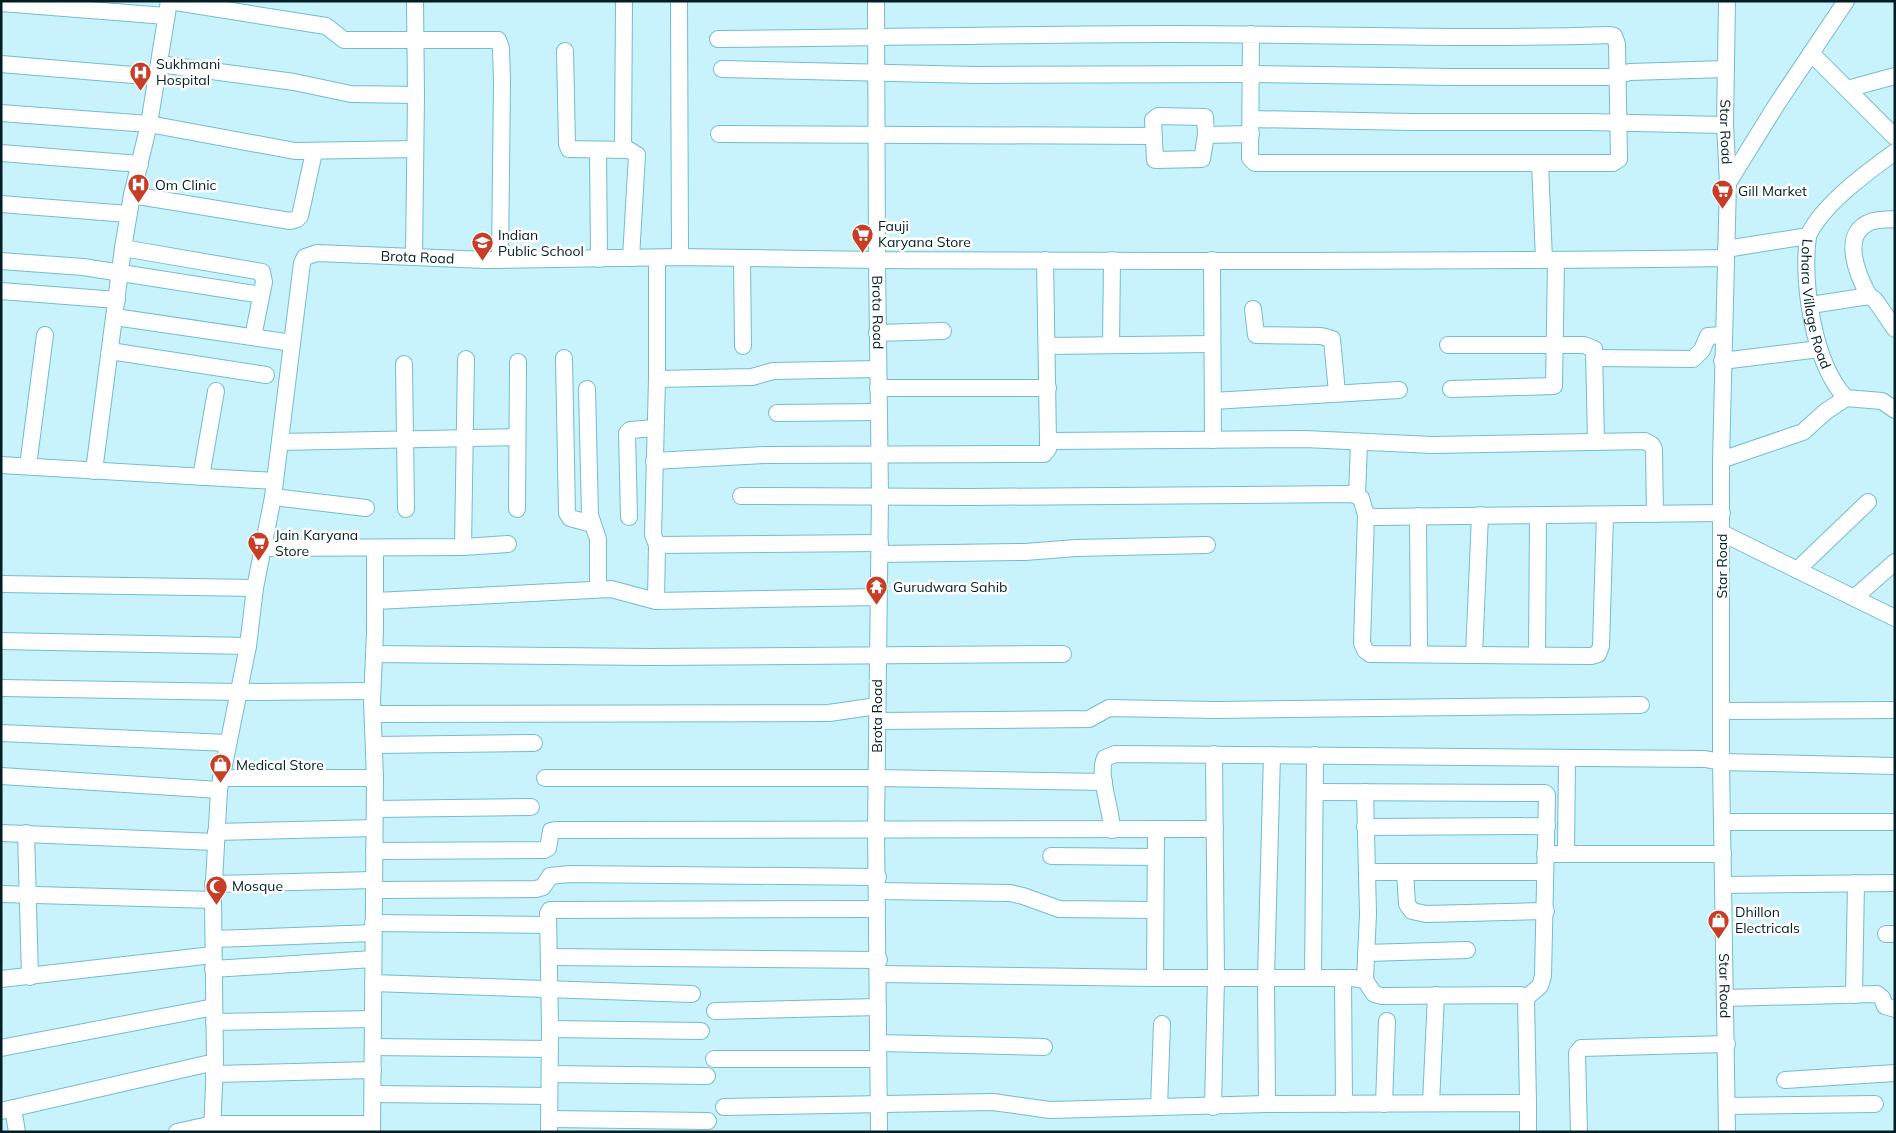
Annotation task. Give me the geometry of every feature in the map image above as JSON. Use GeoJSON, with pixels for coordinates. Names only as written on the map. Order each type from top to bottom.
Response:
{"type":"FeatureCollection","features":[{"type":"Feature","properties":{"kind":"street"},"geometry":{"type":"LineString","coordinates":[[414,256],[415,1]]}},
{"type":"Feature","properties":{"kind":"street"},"geometry":{"type":"LineString","coordinates":[[623,149],[624,1]]}},
{"type":"Feature","properties":{"kind":"street"},"geometry":{"type":"LineString","coordinates":[[679,1],[680,258]]}},
{"type":"Feature","properties":{"kind":"street"},"geometry":{"type":"LineString","coordinates":[[876,1],[876,260]]}},
{"type":"Feature","properties":{"kind":"street","name":"Star Road"},"geometry":{"type":"LineString","coordinates":[[1727,1],[1726,125],[1728,183],[1722,361],[1721,460],[1721,762],[1727,1132]]}},
{"type":"Feature","properties":{"kind":"street"},"geometry":{"type":"LineString","coordinates":[[1728,183],[1846,1]]}},
{"type":"Feature","properties":{"kind":"street"},"geometry":{"type":"LineString","coordinates":[[1,3],[168,6],[326,26],[344,40],[495,39],[500,43],[502,82],[500,260]]}},
{"type":"Feature","properties":{"kind":"street"},"geometry":{"type":"LineString","coordinates":[[94,471],[128,214],[149,124],[168,6]]}},
{"type":"Feature","properties":{"kind":"street"},"geometry":{"type":"LineString","coordinates":[[718,39],[876,38],[1024,34],[1251,34],[1466,38],[1610,35],[1616,40],[1620,155],[1617,162],[1255,163],[1250,158],[1251,34]]}},
{"type":"Feature","properties":{"kind":"street"},"geometry":{"type":"LineString","coordinates":[[565,51],[568,147],[573,150],[623,149],[633,151],[638,159],[631,258]]}},
{"type":"Feature","properties":{"kind":"street"},"geometry":{"type":"LineString","coordinates":[[1811,53],[1895,137]]}},
{"type":"Feature","properties":{"kind":"street"},"geometry":{"type":"LineString","coordinates":[[1,64],[158,70],[294,82],[351,94],[416,95]]}},
{"type":"Feature","properties":{"kind":"street"},"geometry":{"type":"LineString","coordinates":[[722,69],[876,73],[1251,74],[1452,78],[1609,77],[1630,72],[1726,69]]}},
{"type":"Feature","properties":{"kind":"street"},"geometry":{"type":"LineString","coordinates":[[1847,89],[1895,76]]}},
{"type":"Feature","properties":{"kind":"street"},"geometry":{"type":"LineString","coordinates":[[1,113],[149,124],[274,148],[314,152],[354,149],[415,149]]}},
{"type":"Feature","properties":{"kind":"street"},"geometry":{"type":"LineString","coordinates":[[1158,116],[1205,117],[1206,135],[1202,159],[1156,160],[1153,157],[1153,136],[1153,120],[1158,116]]}},
{"type":"Feature","properties":{"kind":"street"},"geometry":{"type":"LineString","coordinates":[[1206,135],[1251,127],[1619,123],[1726,125]]}},
{"type":"Feature","properties":{"kind":"street"},"geometry":{"type":"LineString","coordinates":[[719,134],[1153,136]]}},
{"type":"Feature","properties":{"kind":"street"},"geometry":{"type":"LineString","coordinates":[[598,150],[599,259]]}},
{"type":"Feature","properties":{"kind":"street"},"geometry":{"type":"LineString","coordinates":[[132,195],[290,221],[300,216],[314,152]]}},
{"type":"Feature","properties":{"kind":"street"},"geometry":{"type":"LineString","coordinates":[[1808,236],[1814,223],[1826,208],[1895,152]]}},
{"type":"Feature","properties":{"kind":"street"},"geometry":{"type":"LineString","coordinates":[[1,153],[140,164]]}},
{"type":"Feature","properties":{"kind":"street"},"geometry":{"type":"LineString","coordinates":[[1450,389],[1550,388],[1555,382],[1556,345],[1540,163]]}},
{"type":"Feature","properties":{"kind":"street"},"geometry":{"type":"LineString","coordinates":[[1,204],[128,214]]}},
{"type":"Feature","properties":{"kind":"street"},"geometry":{"type":"LineString","coordinates":[[1895,219],[1869,222],[1861,228],[1855,240],[1854,264],[1858,277],[1869,296],[1875,300],[1895,329]]}},
{"type":"Feature","properties":{"kind":"street","name":"Lohara Village Road"},"geometry":{"type":"LineString","coordinates":[[876,260],[1355,262],[1550,260],[1725,254],[1808,236],[1806,254],[1811,305],[1819,349],[1837,389],[1846,398]]}},
{"type":"Feature","properties":{"kind":"street"},"geometry":{"type":"LineString","coordinates":[[123,248],[262,272],[264,282],[252,337]]}},
{"type":"Feature","properties":{"kind":"street","name":"Brota Road"},"geometry":{"type":"LineString","coordinates":[[213,1128],[213,892],[220,784],[248,646],[255,588],[274,489],[302,263],[305,257],[317,253],[500,260],[631,258],[876,260],[880,496],[876,830],[879,967],[879,1132]]}},
{"type":"Feature","properties":{"kind":"street"},"geometry":{"type":"LineString","coordinates":[[656,601],[657,545],[653,535],[657,379],[657,258]]}},
{"type":"Feature","properties":{"kind":"street"},"geometry":{"type":"LineString","coordinates":[[742,259],[743,346]]}},
{"type":"Feature","properties":{"kind":"street"},"geometry":{"type":"LineString","coordinates":[[654,462],[765,455],[1037,456],[1044,454],[1048,449],[1045,260]]}},
{"type":"Feature","properties":{"kind":"street"},"geometry":{"type":"LineString","coordinates":[[1112,260],[1112,345]]}},
{"type":"Feature","properties":{"kind":"street"},"geometry":{"type":"LineString","coordinates":[[1212,260],[1213,440]]}},
{"type":"Feature","properties":{"kind":"street"},"geometry":{"type":"LineString","coordinates":[[1,261],[83,267],[261,295]]}},
{"type":"Feature","properties":{"kind":"street"},"geometry":{"type":"LineString","coordinates":[[1,291],[117,300]]}},
{"type":"Feature","properties":{"kind":"street"},"geometry":{"type":"LineString","coordinates":[[1811,305],[1869,296]]}},
{"type":"Feature","properties":{"kind":"street"},"geometry":{"type":"LineString","coordinates":[[1253,309],[1256,335],[1321,336],[1332,339],[1337,393]]}},
{"type":"Feature","properties":{"kind":"street"},"geometry":{"type":"LineString","coordinates":[[115,317],[292,343]]}},
{"type":"Feature","properties":{"kind":"street"},"geometry":{"type":"LineString","coordinates":[[877,333],[943,331]]}},
{"type":"Feature","properties":{"kind":"street"},"geometry":{"type":"LineString","coordinates":[[28,466],[45,335]]}},
{"type":"Feature","properties":{"kind":"street"},"geometry":{"type":"LineString","coordinates":[[1596,358],[1693,359],[1698,356],[1708,336],[1723,335]]}},
{"type":"Feature","properties":{"kind":"street"},"geometry":{"type":"LineString","coordinates":[[1047,346],[1212,344]]}},
{"type":"Feature","properties":{"kind":"street"},"geometry":{"type":"LineString","coordinates":[[1448,345],[1590,346],[1594,349],[1596,358],[1596,442]]}},
{"type":"Feature","properties":{"kind":"street"},"geometry":{"type":"LineString","coordinates":[[1722,361],[1819,349]]}},
{"type":"Feature","properties":{"kind":"street"},"geometry":{"type":"LineString","coordinates":[[110,352],[266,375]]}},
{"type":"Feature","properties":{"kind":"street"},"geometry":{"type":"LineString","coordinates":[[564,358],[567,513],[570,518],[592,524]]}},
{"type":"Feature","properties":{"kind":"street"},"geometry":{"type":"LineString","coordinates":[[463,547],[466,359]]}},
{"type":"Feature","properties":{"kind":"street"},"geometry":{"type":"LineString","coordinates":[[517,509],[518,362]]}},
{"type":"Feature","properties":{"kind":"street"},"geometry":{"type":"LineString","coordinates":[[404,364],[406,508]]}},
{"type":"Feature","properties":{"kind":"street"},"geometry":{"type":"LineString","coordinates":[[657,379],[752,377],[772,371],[878,369]]}},
{"type":"Feature","properties":{"kind":"street"},"geometry":{"type":"LineString","coordinates":[[878,388],[1048,388]]}},
{"type":"Feature","properties":{"kind":"street"},"geometry":{"type":"LineString","coordinates":[[587,389],[590,515],[598,539],[598,590]]}},
{"type":"Feature","properties":{"kind":"street"},"geometry":{"type":"LineString","coordinates":[[1213,401],[1399,390]]}},
{"type":"Feature","properties":{"kind":"street"},"geometry":{"type":"LineString","coordinates":[[200,477],[216,391]]}},
{"type":"Feature","properties":{"kind":"street"},"geometry":{"type":"LineString","coordinates":[[1721,460],[1803,432],[1825,412],[1846,398],[1882,401],[1895,410]]}},
{"type":"Feature","properties":{"kind":"street"},"geometry":{"type":"LineString","coordinates":[[777,413],[878,412]]}},
{"type":"Feature","properties":{"kind":"street"},"geometry":{"type":"LineString","coordinates":[[629,517],[627,433],[630,430],[655,428]]}},
{"type":"Feature","properties":{"kind":"street"},"geometry":{"type":"LineString","coordinates":[[280,442],[516,437]]}},
{"type":"Feature","properties":{"kind":"street"},"geometry":{"type":"LineString","coordinates":[[1048,441],[1305,439],[1359,443],[1471,444],[1645,441],[1652,444],[1655,514]]}},
{"type":"Feature","properties":{"kind":"street"},"geometry":{"type":"LineString","coordinates":[[1359,443],[1358,495],[1361,498],[1366,515],[1362,643],[1365,650],[1370,654],[1598,654],[1601,646],[1605,515]]}},
{"type":"Feature","properties":{"kind":"street"},"geometry":{"type":"LineString","coordinates":[[1,465],[200,477],[274,489],[366,508]]}},
{"type":"Feature","properties":{"kind":"street"},"geometry":{"type":"LineString","coordinates":[[740,496],[1358,495]]}},
{"type":"Feature","properties":{"kind":"street"},"geometry":{"type":"LineString","coordinates":[[1797,570],[1868,502]]}},
{"type":"Feature","properties":{"kind":"street"},"geometry":{"type":"LineString","coordinates":[[1366,515],[1376,517],[1722,513]]}},
{"type":"Feature","properties":{"kind":"street"},"geometry":{"type":"LineString","coordinates":[[1474,655],[1480,515]]}},
{"type":"Feature","properties":{"kind":"street"},"geometry":{"type":"LineString","coordinates":[[1537,655],[1538,515]]}},
{"type":"Feature","properties":{"kind":"street"},"geometry":{"type":"LineString","coordinates":[[1418,516],[1419,654]]}},
{"type":"Feature","properties":{"kind":"street"},"geometry":{"type":"LineString","coordinates":[[1722,533],[1854,598],[1893,615]]}},
{"type":"Feature","properties":{"kind":"street"},"geometry":{"type":"LineString","coordinates":[[262,548],[463,547],[508,544]]}},
{"type":"Feature","properties":{"kind":"street"},"geometry":{"type":"LineString","coordinates":[[657,545],[1017,552],[1076,548],[1206,545]]}},
{"type":"Feature","properties":{"kind":"street"},"geometry":{"type":"LineString","coordinates":[[177,1132],[213,1128],[372,1128],[375,745],[372,691],[376,601],[375,548]]}},
{"type":"Feature","properties":{"kind":"street"},"geometry":{"type":"LineString","coordinates":[[1854,598],[1895,562]]}},
{"type":"Feature","properties":{"kind":"street"},"geometry":{"type":"LineString","coordinates":[[1,584],[255,588]]}},
{"type":"Feature","properties":{"kind":"street"},"geometry":{"type":"LineString","coordinates":[[376,601],[611,589],[656,601],[878,597]]}},
{"type":"Feature","properties":{"kind":"street"},"geometry":{"type":"LineString","coordinates":[[1,641],[248,646]]}},
{"type":"Feature","properties":{"kind":"street"},"geometry":{"type":"LineString","coordinates":[[374,654],[649,657],[1063,654]]}},
{"type":"Feature","properties":{"kind":"street"},"geometry":{"type":"LineString","coordinates":[[1,688],[238,692],[372,691]]}},
{"type":"Feature","properties":{"kind":"street"},"geometry":{"type":"LineString","coordinates":[[373,714],[829,712],[1089,719],[1109,708],[1225,710],[1641,706]]}},
{"type":"Feature","properties":{"kind":"street"},"geometry":{"type":"LineString","coordinates":[[1722,711],[1895,710]]}},
{"type":"Feature","properties":{"kind":"street"},"geometry":{"type":"LineString","coordinates":[[1,733],[228,743]]}},
{"type":"Feature","properties":{"kind":"street"},"geometry":{"type":"LineString","coordinates":[[375,745],[534,743]]}},
{"type":"Feature","properties":{"kind":"street"},"geometry":{"type":"LineString","coordinates":[[1112,830],[1111,808],[1104,782],[1103,762],[1110,756],[1214,754],[1705,759],[1721,762],[1895,766]]}},
{"type":"Feature","properties":{"kind":"street"},"geometry":{"type":"LineString","coordinates":[[1213,1107],[1216,978],[1214,754]]}},
{"type":"Feature","properties":{"kind":"street"},"geometry":{"type":"LineString","coordinates":[[1267,1104],[1266,978],[1272,755]]}},
{"type":"Feature","properties":{"kind":"street"},"geometry":{"type":"LineString","coordinates":[[1313,978],[1315,755]]}},
{"type":"Feature","properties":{"kind":"street"},"geometry":{"type":"LineString","coordinates":[[1566,854],[1567,758]]}},
{"type":"Feature","properties":{"kind":"street"},"geometry":{"type":"LineString","coordinates":[[1,776],[220,784],[375,778]]}},
{"type":"Feature","properties":{"kind":"street"},"geometry":{"type":"LineString","coordinates":[[545,778],[877,778],[1104,782]]}},
{"type":"Feature","properties":{"kind":"street"},"geometry":{"type":"LineString","coordinates":[[1315,792],[1545,793],[1548,801],[1544,872],[1546,911],[1540,986],[1526,998]]}},
{"type":"Feature","properties":{"kind":"street"},"geometry":{"type":"LineString","coordinates":[[1366,792],[1367,872],[1364,980],[1374,994],[1382,996],[1521,995],[1526,998]]}},
{"type":"Feature","properties":{"kind":"street"},"geometry":{"type":"LineString","coordinates":[[375,809],[531,807]]}},
{"type":"Feature","properties":{"kind":"street"},"geometry":{"type":"LineString","coordinates":[[1722,822],[1895,822]]}},
{"type":"Feature","properties":{"kind":"street"},"geometry":{"type":"LineString","coordinates":[[1366,827],[1547,826]]}},
{"type":"Feature","properties":{"kind":"street"},"geometry":{"type":"LineString","coordinates":[[1,832],[216,837],[374,828]]}},
{"type":"Feature","properties":{"kind":"street"},"geometry":{"type":"LineString","coordinates":[[1154,978],[1156,829]]}},
{"type":"Feature","properties":{"kind":"street"},"geometry":{"type":"LineString","coordinates":[[374,851],[544,850],[548,848],[551,831],[557,830],[1215,830]]}},
{"type":"Feature","properties":{"kind":"street"},"geometry":{"type":"LineString","coordinates":[[26,834],[30,977]]}},
{"type":"Feature","properties":{"kind":"street"},"geometry":{"type":"LineString","coordinates":[[1546,854],[1723,854]]}},
{"type":"Feature","properties":{"kind":"street"},"geometry":{"type":"LineString","coordinates":[[1051,856],[1156,857]]}},
{"type":"Feature","properties":{"kind":"street"},"geometry":{"type":"LineString","coordinates":[[1367,872],[1544,872]]}},
{"type":"Feature","properties":{"kind":"street"},"geometry":{"type":"LineString","coordinates":[[1405,872],[1407,904],[1412,911],[1426,914],[1546,911]]}},
{"type":"Feature","properties":{"kind":"street"},"geometry":{"type":"LineString","coordinates":[[1,894],[213,892],[374,885],[536,889],[543,887],[550,876],[570,874],[877,884],[1010,893],[1059,909],[1155,910]]}},
{"type":"Feature","properties":{"kind":"street"},"geometry":{"type":"LineString","coordinates":[[1854,995],[1856,883]]}},
{"type":"Feature","properties":{"kind":"street"},"geometry":{"type":"LineString","coordinates":[[1724,885],[1895,883]]}},
{"type":"Feature","properties":{"kind":"street"},"geometry":{"type":"LineString","coordinates":[[708,1121],[549,1125],[550,989],[548,913],[552,910],[877,910]]}},
{"type":"Feature","properties":{"kind":"street"},"geometry":{"type":"LineString","coordinates":[[214,939],[373,928],[548,925]]}},
{"type":"Feature","properties":{"kind":"street"},"geometry":{"type":"LineString","coordinates":[[1366,953],[1467,950]]}},
{"type":"Feature","properties":{"kind":"street"},"geometry":{"type":"LineString","coordinates":[[549,957],[1154,978],[1343,978],[1364,980]]}},
{"type":"Feature","properties":{"kind":"street"},"geometry":{"type":"LineString","coordinates":[[1,979],[213,962],[373,959]]}},
{"type":"Feature","properties":{"kind":"street"},"geometry":{"type":"LineString","coordinates":[[1343,978],[1344,1104]]}},
{"type":"Feature","properties":{"kind":"street"},"geometry":{"type":"LineString","coordinates":[[373,983],[692,994]]}},
{"type":"Feature","properties":{"kind":"street"},"geometry":{"type":"LineString","coordinates":[[1726,998],[1877,994],[1882,998],[1885,1006],[1895,1009]]}},
{"type":"Feature","properties":{"kind":"street"},"geometry":{"type":"LineString","coordinates":[[1431,1103],[1436,995]]}},
{"type":"Feature","properties":{"kind":"street"},"geometry":{"type":"LineString","coordinates":[[1526,998],[1528,1132]]}},
{"type":"Feature","properties":{"kind":"street"},"geometry":{"type":"LineString","coordinates":[[715,1011],[878,1007]]}},
{"type":"Feature","properties":{"kind":"street"},"geometry":{"type":"LineString","coordinates":[[1,1048],[214,1014],[372,1019]]}},
{"type":"Feature","properties":{"kind":"street"},"geometry":{"type":"LineString","coordinates":[[1384,1104],[1388,1021]]}},
{"type":"Feature","properties":{"kind":"street"},"geometry":{"type":"LineString","coordinates":[[1159,1107],[1162,1024]]}},
{"type":"Feature","properties":{"kind":"street"},"geometry":{"type":"LineString","coordinates":[[550,1029],[701,1031]]}},
{"type":"Feature","properties":{"kind":"street"},"geometry":{"type":"LineString","coordinates":[[1579,1132],[1577,1053],[1581,1048],[1727,1044]]}},
{"type":"Feature","properties":{"kind":"street"},"geometry":{"type":"LineString","coordinates":[[714,1060],[942,1046],[1044,1047]]}},
{"type":"Feature","properties":{"kind":"street"},"geometry":{"type":"LineString","coordinates":[[373,1047],[550,1049]]}},
{"type":"Feature","properties":{"kind":"street"},"geometry":{"type":"LineString","coordinates":[[17,1132],[7,1110],[214,1068],[373,1070]]}},
{"type":"Feature","properties":{"kind":"street"},"geometry":{"type":"LineString","coordinates":[[550,1074],[707,1076]]}},
{"type":"Feature","properties":{"kind":"street"},"geometry":{"type":"LineString","coordinates":[[1785,1080],[1895,1074]]}},
{"type":"Feature","properties":{"kind":"street"},"geometry":{"type":"LineString","coordinates":[[373,1094],[549,1096]]}},
{"type":"Feature","properties":{"kind":"street"},"geometry":{"type":"LineString","coordinates":[[724,1107],[993,1102],[1050,1110],[1213,1107],[1267,1104],[1528,1103]]}},
{"type":"Feature","properties":{"kind":"street"},"geometry":{"type":"LineString","coordinates":[[1727,1106],[1875,1104]]}},
{"type":"Feature","properties":{"kind":"place","name":"Sukhmani Hospital"},"geometry":{"type":"Point","coordinates":[140,91]}},
{"type":"Feature","properties":{"kind":"place","name":"Om Clinic"},"geometry":{"type":"Point","coordinates":[139,204]}},
{"type":"Feature","properties":{"kind":"place","name":"Gill Market"},"geometry":{"type":"Point","coordinates":[1722,210]}},
{"type":"Feature","properties":{"kind":"place","name":"Fauji Karyana Store"},"geometry":{"type":"Point","coordinates":[862,253]}},
{"type":"Feature","properties":{"kind":"place","name":"Indian Public School"},"geometry":{"type":"Point","coordinates":[482,262]}},
{"type":"Feature","properties":{"kind":"place","name":"Jain Karyana Store"},"geometry":{"type":"Point","coordinates":[259,562]}},
{"type":"Feature","properties":{"kind":"place","name":"Gurudwara Sahib"},"geometry":{"type":"Point","coordinates":[877,606]}},
{"type":"Feature","properties":{"kind":"place","name":"Medical Store"},"geometry":{"type":"Point","coordinates":[220,784]}},
{"type":"Feature","properties":{"kind":"place","name":"Mosque"},"geometry":{"type":"Point","coordinates":[216,905]}},
{"type":"Feature","properties":{"kind":"place","name":"Dhillon Electricals"},"geometry":{"type":"Point","coordinates":[1719,939]}}]}
